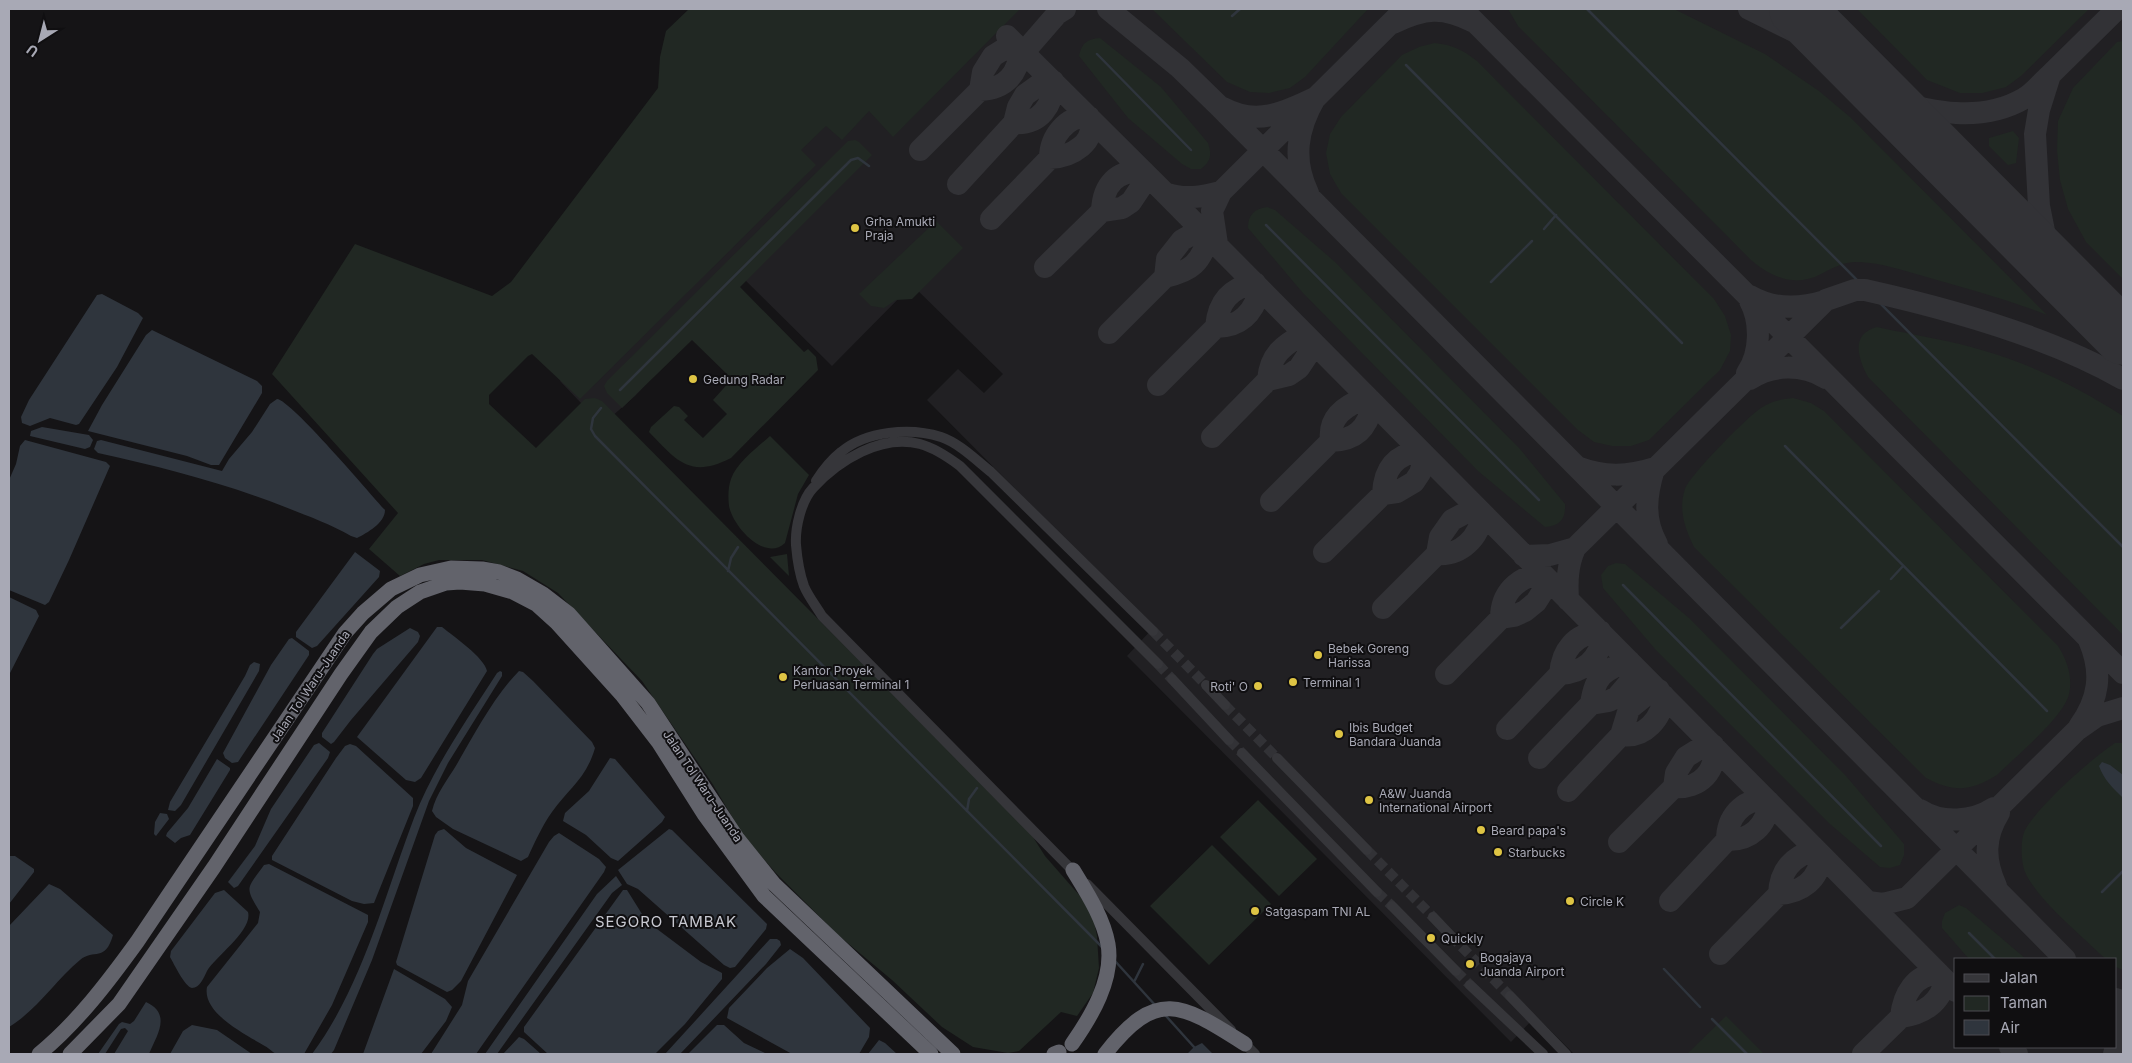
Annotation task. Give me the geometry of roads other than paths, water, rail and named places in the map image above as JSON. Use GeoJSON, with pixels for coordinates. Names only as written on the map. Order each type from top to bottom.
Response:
{"type":"FeatureCollection","features":[{"type":"Feature","properties":{"kind":"highway","name":"Jalan Tol Waru–Juanda"},"geometry":{"type":"LineString","coordinates":[[39,1054],[76,1018],[137,942],[345,633],[370,607],[391,589],[420,575],[451,568],[482,569],[499,572],[530,585],[569,614],[648,703],[737,838],[774,884],[954,1054]]}},
{"type":"Feature","properties":{"kind":"highway","name":"Jalan Tol Waru–Juanda"},"geometry":{"type":"LineString","coordinates":[[70,1054],[119,1004],[214,867],[341,674],[371,632],[397,607],[431,587],[446,583],[485,584],[513,592],[536,604],[557,623],[622,695],[659,744],[704,814],[764,896],[931,1054]]}},
{"type":"Feature","properties":{"kind":"highway"},"geometry":{"type":"LineString","coordinates":[[1072,1044],[1091,1014],[1101,992],[1108,964],[1108,945],[1094,904],[1073,870]]}},
{"type":"Feature","properties":{"kind":"highway"},"geometry":{"type":"LineString","coordinates":[[1105,1054],[1138,1018],[1151,1011],[1170,1009],[1183,1010],[1205,1019],[1250,1049]]}},
{"type":"Feature","properties":{"kind":"highway"},"geometry":{"type":"LineString","coordinates":[[1097,1054],[1121,1035]]}},
{"type":"Feature","properties":{"kind":"street"},"geometry":{"type":"LineString","coordinates":[[1152,631],[991,472],[965,451],[942,437],[922,433],[893,432],[864,439],[841,451],[824,469],[812,489],[799,520],[796,544],[804,586],[822,616],[1250,1049]]}},
{"type":"Feature","properties":{"kind":"street"},"geometry":{"type":"LineString","coordinates":[[812,489],[847,460],[868,448],[894,442],[920,444],[941,452],[960,466],[1002,506],[1158,664]]}},
{"type":"Feature","properties":{"kind":"street"},"geometry":{"type":"LineString","coordinates":[[991,472],[1002,506]]}},
{"type":"Feature","properties":{"kind":"street"},"geometry":{"type":"LineString","coordinates":[[1172,679],[1229,740]]}},
{"type":"Feature","properties":{"kind":"street"},"geometry":{"type":"LineString","coordinates":[[1206,685],[1225,704]]}},
{"type":"Feature","properties":{"kind":"street"},"geometry":{"type":"LineString","coordinates":[[1242,754],[1377,892]]}},
{"type":"Feature","properties":{"kind":"street"},"geometry":{"type":"LineString","coordinates":[[1277,758],[1367,850]]}},
{"type":"Feature","properties":{"kind":"street"},"geometry":{"type":"LineString","coordinates":[[1392,906],[1456,971]]}},
{"type":"Feature","properties":{"kind":"street"},"geometry":{"type":"LineString","coordinates":[[1433,917],[1452,936]]}},
{"type":"Feature","properties":{"kind":"street"},"geometry":{"type":"LineString","coordinates":[[1470,985],[1542,1054]]}},
{"type":"Feature","properties":{"kind":"street"},"geometry":{"type":"LineString","coordinates":[[1510,996],[1566,1054]]}},
{"type":"Feature","properties":{"kind":"water"},"geometry":{"type":"Polygon","coordinates":[[[102,294],[138,313],[143,318],[117,367],[79,424],[76,425],[50,418],[30,426],[22,423],[21,417],[29,400],[97,295],[102,294]]]}},
{"type":"Feature","properties":{"kind":"water"},"geometry":{"type":"Polygon","coordinates":[[[152,330],[257,381],[262,386],[262,393],[219,465],[211,465],[187,456],[88,431],[146,335],[152,330]]]}},
{"type":"Feature","properties":{"kind":"water"},"geometry":{"type":"Polygon","coordinates":[[[277,399],[285,403],[313,430],[385,510],[379,523],[370,530],[357,538],[310,517],[239,490],[169,470],[98,453],[94,449],[97,441],[101,440],[222,471],[229,459],[252,432],[270,404],[277,399]]]}},
{"type":"Feature","properties":{"kind":"water"},"geometry":{"type":"Polygon","coordinates":[[[42,427],[89,435],[93,440],[90,447],[85,449],[30,436],[31,431],[42,427]]]}},
{"type":"Feature","properties":{"kind":"water"},"geometry":{"type":"Polygon","coordinates":[[[25,440],[106,462],[110,466],[69,560],[49,602],[45,605],[9,590],[9,480],[16,464],[20,446],[25,440]]]}},
{"type":"Feature","properties":{"kind":"water"},"geometry":{"type":"Polygon","coordinates":[[[355,552],[380,571],[379,577],[317,646],[312,648],[296,637],[296,632],[355,552]]]}},
{"type":"Feature","properties":{"kind":"water"},"geometry":{"type":"Polygon","coordinates":[[[9,597],[36,610],[39,616],[9,675],[9,597]]]}},
{"type":"Feature","properties":{"kind":"water"},"geometry":{"type":"Polygon","coordinates":[[[437,627],[442,627],[468,648],[481,660],[487,671],[421,778],[415,782],[406,780],[357,737],[437,627]]]}},
{"type":"Feature","properties":{"kind":"water"},"geometry":{"type":"Polygon","coordinates":[[[410,628],[418,632],[420,636],[418,642],[331,744],[322,737],[322,733],[373,654],[377,649],[410,628]]]}},
{"type":"Feature","properties":{"kind":"water"},"geometry":{"type":"Polygon","coordinates":[[[292,638],[309,651],[309,655],[238,762],[232,763],[225,758],[223,753],[271,665],[289,639],[292,638]]]}},
{"type":"Feature","properties":{"kind":"water"},"geometry":{"type":"Polygon","coordinates":[[[254,662],[260,664],[259,671],[181,805],[175,811],[168,810],[170,802],[250,665],[254,662]]]}},
{"type":"Feature","properties":{"kind":"water"},"geometry":{"type":"Polygon","coordinates":[[[500,671],[502,676],[448,763],[429,801],[372,960],[334,1050],[331,1054],[312,1054],[330,1027],[359,970],[414,818],[431,780],[463,726],[500,671]]]}},
{"type":"Feature","properties":{"kind":"water"},"geometry":{"type":"Polygon","coordinates":[[[519,671],[523,672],[533,681],[592,742],[595,748],[582,776],[548,817],[528,857],[521,861],[453,829],[436,817],[432,811],[439,793],[485,716],[519,671]]]}},
{"type":"Feature","properties":{"kind":"water"},"geometry":{"type":"Polygon","coordinates":[[[319,743],[330,752],[328,758],[238,886],[234,888],[228,882],[255,846],[271,809],[314,745],[319,743]]]}},
{"type":"Feature","properties":{"kind":"water"},"geometry":{"type":"Polygon","coordinates":[[[350,744],[356,746],[413,798],[413,806],[374,903],[364,904],[352,901],[272,860],[272,856],[336,758],[345,746],[350,744]]]}},
{"type":"Feature","properties":{"kind":"water"},"geometry":{"type":"Polygon","coordinates":[[[610,758],[615,759],[665,817],[662,822],[618,861],[611,858],[586,835],[563,821],[565,813],[589,791],[610,758]]]}},
{"type":"Feature","properties":{"kind":"water"},"geometry":{"type":"Polygon","coordinates":[[[217,759],[230,768],[230,770],[190,835],[181,838],[175,843],[166,836],[167,833],[188,808],[217,759]]]}},
{"type":"Feature","properties":{"kind":"water"},"geometry":{"type":"Polygon","coordinates":[[[2102,762],[2110,765],[2123,775],[2123,798],[2103,776],[2099,766],[2102,762]]]}},
{"type":"Feature","properties":{"kind":"water"},"geometry":{"type":"Polygon","coordinates":[[[160,813],[167,814],[169,819],[156,836],[154,834],[155,822],[160,813]]]}},
{"type":"Feature","properties":{"kind":"water"},"geometry":{"type":"Polygon","coordinates":[[[444,829],[466,848],[517,875],[461,981],[452,990],[447,992],[397,965],[396,962],[435,835],[438,831],[444,829]]]}},
{"type":"Feature","properties":{"kind":"water"},"geometry":{"type":"Polygon","coordinates":[[[669,829],[767,924],[766,929],[735,967],[730,968],[724,965],[638,889],[627,884],[618,870],[669,829]]]}},
{"type":"Feature","properties":{"kind":"water"},"geometry":{"type":"Polygon","coordinates":[[[559,833],[599,859],[606,867],[604,872],[476,1054],[431,1054],[462,1005],[468,981],[549,842],[559,833]]]}},
{"type":"Feature","properties":{"kind":"water"},"geometry":{"type":"Polygon","coordinates":[[[9,856],[15,856],[34,869],[34,872],[9,904],[9,856]]]}},
{"type":"Feature","properties":{"kind":"water"},"geometry":{"type":"Polygon","coordinates":[[[269,864],[368,915],[368,922],[332,1005],[304,1054],[279,1055],[274,1053],[226,1022],[211,1005],[207,997],[207,987],[258,923],[260,912],[251,897],[250,888],[264,865],[269,864]]]}},
{"type":"Feature","properties":{"kind":"water"},"geometry":{"type":"Polygon","coordinates":[[[616,876],[622,885],[612,893],[497,1054],[485,1054],[597,894],[616,876]]]}},
{"type":"Feature","properties":{"kind":"water"},"geometry":{"type":"Polygon","coordinates":[[[49,884],[60,889],[113,935],[110,944],[103,952],[80,960],[37,1004],[9,1027],[9,926],[49,884]]]}},
{"type":"Feature","properties":{"kind":"water"},"geometry":{"type":"Polygon","coordinates":[[[224,890],[248,912],[248,919],[240,935],[212,965],[199,984],[195,988],[189,987],[170,957],[171,951],[215,893],[224,890]]]}},
{"type":"Feature","properties":{"kind":"water"},"geometry":{"type":"Polygon","coordinates":[[[623,890],[627,890],[642,914],[657,929],[701,962],[722,973],[722,979],[685,1024],[655,1054],[548,1054],[524,1032],[524,1027],[623,890]]]}},
{"type":"Feature","properties":{"kind":"water"},"geometry":{"type":"Polygon","coordinates":[[[770,939],[777,939],[781,945],[766,964],[680,1054],[665,1054],[770,939]]]}},
{"type":"Feature","properties":{"kind":"water"},"geometry":{"type":"Polygon","coordinates":[[[790,949],[803,958],[870,1028],[869,1037],[859,1054],[792,1054],[727,1018],[729,1008],[767,968],[790,949]]]}},
{"type":"Feature","properties":{"kind":"water"},"geometry":{"type":"Polygon","coordinates":[[[394,969],[445,999],[452,1007],[446,1021],[421,1054],[363,1054],[394,969]]]}},
{"type":"Feature","properties":{"kind":"water"},"geometry":{"type":"Polygon","coordinates":[[[146,1002],[159,1013],[160,1019],[158,1032],[149,1054],[114,1054],[128,1031],[125,1028],[121,1029],[105,1054],[98,1054],[119,1024],[122,1022],[130,1024],[134,1021],[146,1002]]]}},
{"type":"Feature","properties":{"kind":"water"},"geometry":{"type":"Polygon","coordinates":[[[192,1025],[217,1030],[252,1054],[170,1054],[183,1031],[192,1025]]]}},
{"type":"Feature","properties":{"kind":"water"},"geometry":{"type":"Polygon","coordinates":[[[717,1025],[724,1025],[744,1043],[767,1054],[688,1054],[717,1025]]]}},
{"type":"Feature","properties":{"kind":"water"},"geometry":{"type":"Polygon","coordinates":[[[519,1037],[524,1039],[541,1054],[503,1054],[519,1037]]]}},
{"type":"Feature","properties":{"kind":"water"},"geometry":{"type":"Polygon","coordinates":[[[879,1040],[885,1043],[897,1054],[868,1054],[879,1040]]]}},
{"type":"Feature","properties":{"kind":"water"},"geometry":{"type":"Polygon","coordinates":[[[1202,1043],[1213,1054],[1187,1054],[1194,1047],[1202,1043]]]}},
{"type":"Feature","properties":{"kind":"waterway"},"geometry":{"type":"LineString","coordinates":[[1232,16],[1240,9]]}},
{"type":"Feature","properties":{"kind":"waterway"},"geometry":{"type":"LineString","coordinates":[[1587,9],[2123,547]]}},
{"type":"Feature","properties":{"kind":"waterway"},"geometry":{"type":"LineString","coordinates":[[1097,54],[1191,150]]}},
{"type":"Feature","properties":{"kind":"waterway"},"geometry":{"type":"LineString","coordinates":[[1406,65],[1682,343]]}},
{"type":"Feature","properties":{"kind":"waterway"},"geometry":{"type":"LineString","coordinates":[[620,390],[851,160],[858,158],[869,166]]}},
{"type":"Feature","properties":{"kind":"waterway"},"geometry":{"type":"LineString","coordinates":[[1544,229],[1556,215]]}},
{"type":"Feature","properties":{"kind":"waterway"},"geometry":{"type":"LineString","coordinates":[[1266,225],[1539,500]]}},
{"type":"Feature","properties":{"kind":"waterway"},"geometry":{"type":"LineString","coordinates":[[1491,282],[1532,241]]}},
{"type":"Feature","properties":{"kind":"waterway"},"geometry":{"type":"LineString","coordinates":[[601,408],[593,418],[591,429],[595,436],[1103,948]]}},
{"type":"Feature","properties":{"kind":"waterway"},"geometry":{"type":"LineString","coordinates":[[1785,446],[2047,711]]}},
{"type":"Feature","properties":{"kind":"waterway"},"geometry":{"type":"LineString","coordinates":[[728,571],[731,558],[738,547]]}},
{"type":"Feature","properties":{"kind":"waterway"},"geometry":{"type":"LineString","coordinates":[[1891,579],[1903,566]]}},
{"type":"Feature","properties":{"kind":"waterway"},"geometry":{"type":"LineString","coordinates":[[1623,585],[1881,846]]}},
{"type":"Feature","properties":{"kind":"waterway"},"geometry":{"type":"LineString","coordinates":[[1841,628],[1879,591]]}},
{"type":"Feature","properties":{"kind":"waterway"},"geometry":{"type":"LineString","coordinates":[[967,811],[969,799],[977,788]]}},
{"type":"Feature","properties":{"kind":"waterway"},"geometry":{"type":"LineString","coordinates":[[2102,892],[2123,871]]}},
{"type":"Feature","properties":{"kind":"waterway"},"geometry":{"type":"LineString","coordinates":[[1969,933],[1994,958]]}},
{"type":"Feature","properties":{"kind":"waterway"},"geometry":{"type":"LineString","coordinates":[[1115,961],[1155,1005]]}},
{"type":"Feature","properties":{"kind":"waterway"},"geometry":{"type":"LineString","coordinates":[[1134,982],[1143,964]]}},
{"type":"Feature","properties":{"kind":"waterway"},"geometry":{"type":"LineString","coordinates":[[1664,969],[1700,1007]]}},
{"type":"Feature","properties":{"kind":"waterway"},"geometry":{"type":"LineString","coordinates":[[1166,1016],[1194,1047]]}},
{"type":"Feature","properties":{"kind":"waterway"},"geometry":{"type":"LineString","coordinates":[[1712,1019],[1747,1054]]}},
{"type":"Feature","properties":{"kind":"tunnel"},"geometry":{"type":"LineString","coordinates":[[1153,631],[1206,685]]}},
{"type":"Feature","properties":{"kind":"tunnel"},"geometry":{"type":"LineString","coordinates":[[1158,664],[1172,679]]}},
{"type":"Feature","properties":{"kind":"tunnel"},"geometry":{"type":"LineString","coordinates":[[1225,705],[1277,758]]}},
{"type":"Feature","properties":{"kind":"tunnel"},"geometry":{"type":"LineString","coordinates":[[1229,740],[1242,753]]}},
{"type":"Feature","properties":{"kind":"tunnel"},"geometry":{"type":"LineString","coordinates":[[1367,850],[1433,917]]}},
{"type":"Feature","properties":{"kind":"tunnel"},"geometry":{"type":"LineString","coordinates":[[1377,892],[1392,906]]}},
{"type":"Feature","properties":{"kind":"tunnel"},"geometry":{"type":"LineString","coordinates":[[1451,936],[1510,996]]}},
{"type":"Feature","properties":{"kind":"tunnel"},"geometry":{"type":"LineString","coordinates":[[1456,971],[1470,985]]}},
{"type":"Feature","properties":{"kind":"place","name":"Grha Amukti Praja"},"geometry":{"type":"Point","coordinates":[855,228]}},
{"type":"Feature","properties":{"kind":"place","name":"Gedung Radar"},"geometry":{"type":"Point","coordinates":[693,379]}},
{"type":"Feature","properties":{"kind":"place","name":"Bebek Goreng Harissa"},"geometry":{"type":"Point","coordinates":[1318,655]}},
{"type":"Feature","properties":{"kind":"place","name":"Kantor Proyek Perluasan Terminal 1"},"geometry":{"type":"Point","coordinates":[783,677]}},
{"type":"Feature","properties":{"kind":"place","name":"Terminal 1"},"geometry":{"type":"Point","coordinates":[1293,682]}},
{"type":"Feature","properties":{"kind":"place","name":"Roti' O"},"geometry":{"type":"Point","coordinates":[1258,686]}},
{"type":"Feature","properties":{"kind":"place","name":"Ibis Budget Bandara Juanda"},"geometry":{"type":"Point","coordinates":[1339,734]}},
{"type":"Feature","properties":{"kind":"place","name":"A&W Juanda International Airport"},"geometry":{"type":"Point","coordinates":[1369,800]}},
{"type":"Feature","properties":{"kind":"place","name":"Beard papa's"},"geometry":{"type":"Point","coordinates":[1481,830]}},
{"type":"Feature","properties":{"kind":"place","name":"Starbucks"},"geometry":{"type":"Point","coordinates":[1498,852]}},
{"type":"Feature","properties":{"kind":"place","name":"Circle K"},"geometry":{"type":"Point","coordinates":[1570,901]}},
{"type":"Feature","properties":{"kind":"place","name":"Satgaspam TNI AL"},"geometry":{"type":"Point","coordinates":[1255,911]}},
{"type":"Feature","properties":{"kind":"place","name":"Quickly"},"geometry":{"type":"Point","coordinates":[1431,938]}},
{"type":"Feature","properties":{"kind":"place","name":"Bogajaya Juanda Airport"},"geometry":{"type":"Point","coordinates":[1470,964]}},
{"type":"Feature","properties":{"kind":"district","name":"SEGORO TAMBAK"},"geometry":{"type":"Point","coordinates":[666,921]}}]}
